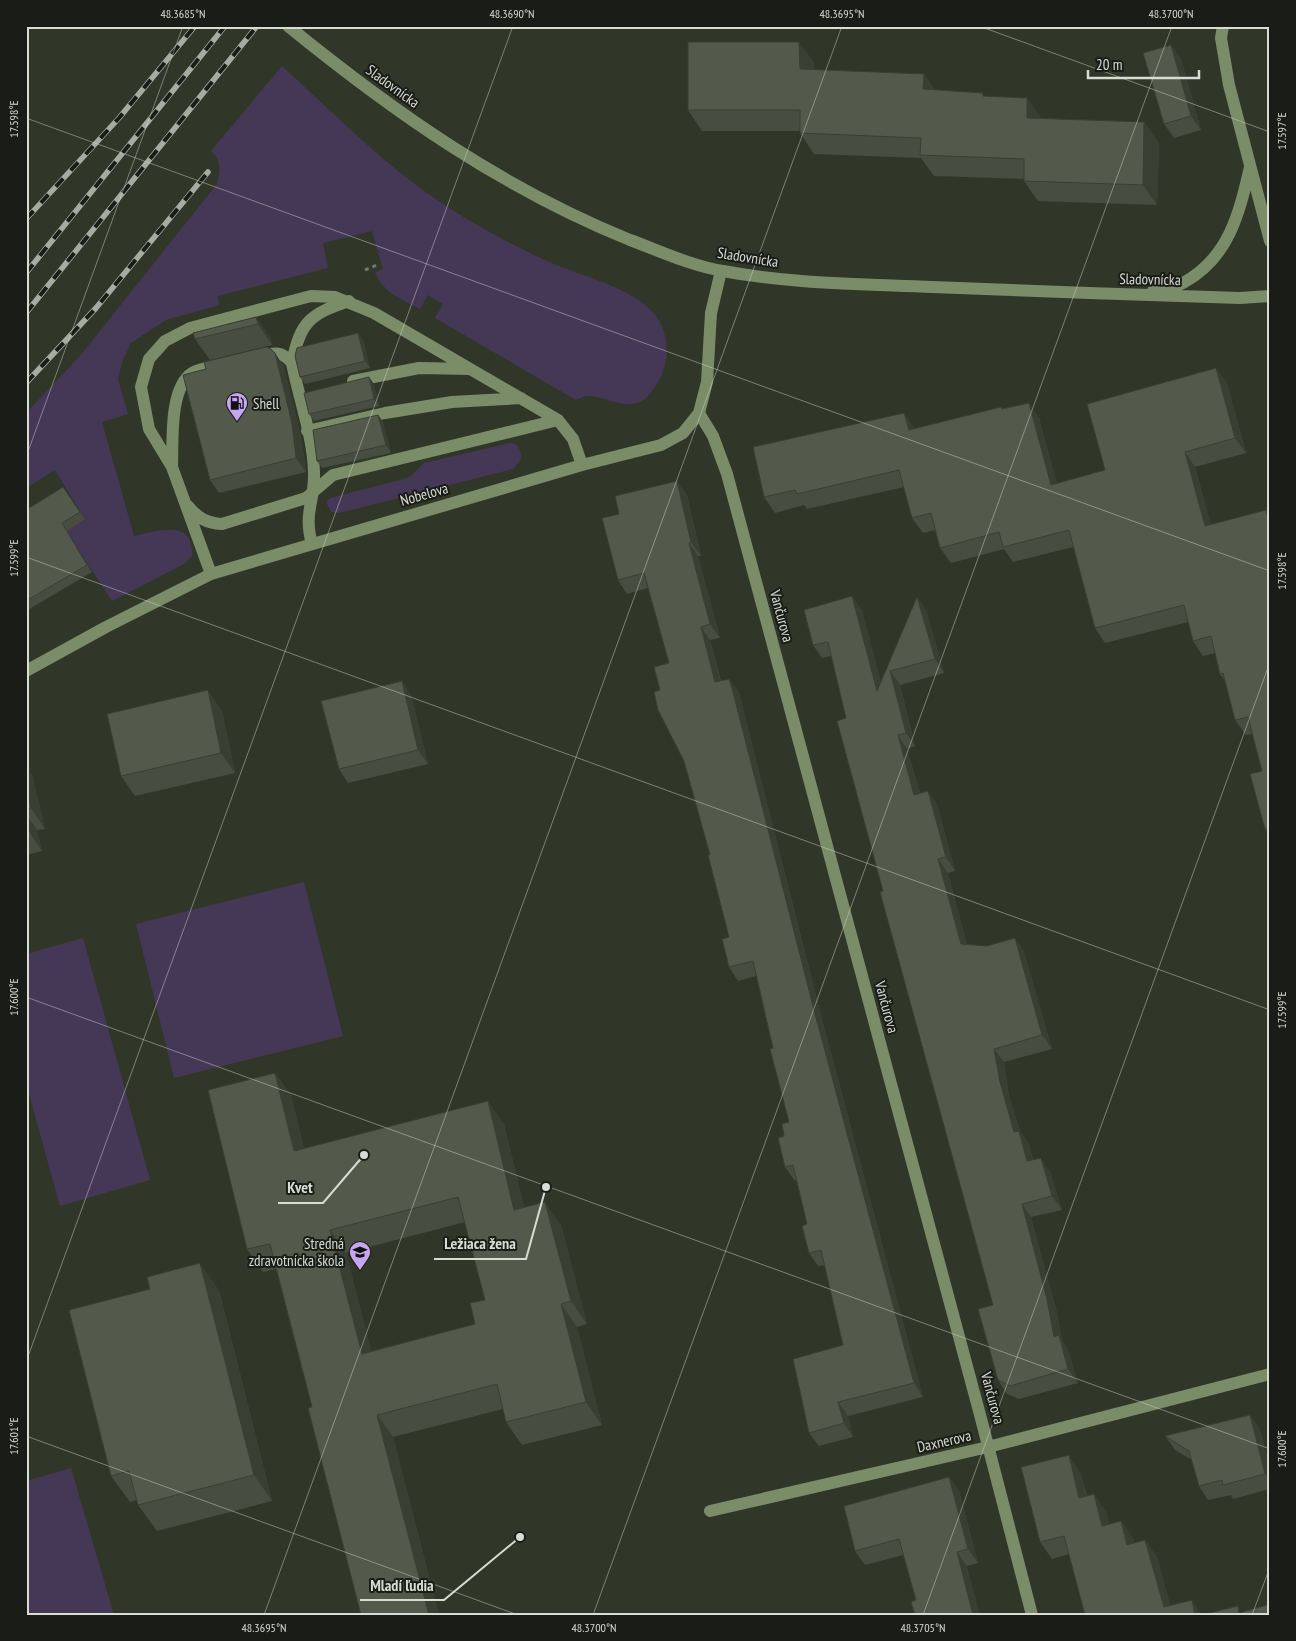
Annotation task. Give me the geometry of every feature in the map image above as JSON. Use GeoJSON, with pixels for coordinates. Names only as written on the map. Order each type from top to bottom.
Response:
{"type":"FeatureCollection","features":[{"type":"Feature","properties":{"kind":"street","name":"Sladovnícka"},"geometry":{"type":"LineString","coordinates":[[288,26],[388,104],[469,160],[550,205],[601,228],[660,252],[721,271],[814,282],[1139,295],[1240,298],[1270,296]]}},
{"type":"Feature","properties":{"kind":"street"},"geometry":{"type":"LineString","coordinates":[[1223,26],[1221,38],[1229,85],[1270,241]]}},
{"type":"Feature","properties":{"kind":"street"},"geometry":{"type":"LineString","coordinates":[[1139,295],[1182,284],[1208,266],[1225,244],[1240,207],[1250,166]]}},
{"type":"Feature","properties":{"kind":"street","name":"Nobelova"},"geometry":{"type":"LineString","coordinates":[[26,671],[106,627],[211,574],[582,465],[661,445],[683,433],[700,413],[707,382],[711,313],[721,271]]}},
{"type":"Feature","properties":{"kind":"street"},"geometry":{"type":"LineString","coordinates":[[211,574],[182,500],[172,467],[148,429],[141,387],[149,359],[165,341],[190,328],[311,296],[336,297],[349,301],[374,313],[558,420],[573,439],[582,465]]}},
{"type":"Feature","properties":{"kind":"street"},"geometry":{"type":"LineString","coordinates":[[312,544],[307,514],[314,490],[314,470],[292,363],[296,342],[305,324],[322,310],[349,301]]}},
{"type":"Feature","properties":{"kind":"street"},"geometry":{"type":"LineString","coordinates":[[249,359],[277,352],[285,355],[292,363]]}},
{"type":"Feature","properties":{"kind":"street"},"geometry":{"type":"LineString","coordinates":[[172,467],[176,396],[184,379],[194,372],[231,363]]}},
{"type":"Feature","properties":{"kind":"street"},"geometry":{"type":"LineString","coordinates":[[342,384],[419,368],[472,369]]}},
{"type":"Feature","properties":{"kind":"street"},"geometry":{"type":"LineString","coordinates":[[298,394],[316,390]]}},
{"type":"Feature","properties":{"kind":"street"},"geometry":{"type":"LineString","coordinates":[[307,431],[385,413],[452,402],[521,398]]}},
{"type":"Feature","properties":{"kind":"street","name":"Vančurova"},"geometry":{"type":"LineString","coordinates":[[700,413],[714,436],[727,474],[1032,1615]]}},
{"type":"Feature","properties":{"kind":"street"},"geometry":{"type":"LineString","coordinates":[[182,500],[197,516],[209,523],[222,524],[306,498],[334,475],[558,420]]}},
{"type":"Feature","properties":{"kind":"street","name":"Daxnerova"},"geometry":{"type":"LineString","coordinates":[[710,1511],[988,1447],[1270,1374]]}},
{"type":"Feature","properties":{"kind":"path"},"geometry":{"type":"LineString","coordinates":[[365,270],[377,266]]}},
{"type":"Feature","properties":{"kind":"shaded area"},"geometry":{"type":"Polygon","coordinates":[[[282,66],[378,155],[444,205],[513,245],[549,262],[621,290],[647,306],[662,326],[665,336],[667,347],[664,368],[655,387],[648,396],[634,404],[618,403],[595,396],[587,396],[576,400],[435,318],[443,304],[428,295],[420,309],[388,291],[375,272],[383,269],[372,231],[323,243],[328,268],[218,296],[219,305],[166,320],[131,343],[122,362],[118,379],[128,414],[102,422],[134,536],[163,530],[181,532],[187,536],[191,544],[192,556],[184,564],[112,601],[76,546],[53,539],[85,519],[55,470],[26,488],[26,413],[80,356],[217,184],[219,162],[211,151],[282,66]]]}},
{"type":"Feature","properties":{"kind":"shaded area"},"geometry":{"type":"Polygon","coordinates":[[[510,443],[515,444],[519,448],[522,458],[513,469],[339,513],[331,512],[326,502],[330,498],[404,479],[411,476],[424,463],[510,443]]]}},
{"type":"Feature","properties":{"kind":"shaded area"},"geometry":{"type":"Polygon","coordinates":[[[304,882],[343,1036],[174,1078],[136,924],[304,882]]]}},
{"type":"Feature","properties":{"kind":"shaded area"},"geometry":{"type":"Polygon","coordinates":[[[83,938],[150,1180],[60,1206],[26,1083],[26,954],[83,938]]]}},
{"type":"Feature","properties":{"kind":"shaded area"},"geometry":{"type":"Polygon","coordinates":[[[71,1468],[114,1615],[26,1615],[26,1481],[71,1468]]]}},
{"type":"Feature","properties":{"kind":"building"},"geometry":{"type":"Polygon","coordinates":[[[688,42],[799,42],[800,69],[924,74],[923,89],[983,93],[983,96],[1027,98],[1027,118],[1144,122],[1143,185],[1024,181],[1024,159],[920,155],[921,138],[800,133],[800,110],[688,110],[688,42]]]}},
{"type":"Feature","properties":{"kind":"building"},"geometry":{"type":"Polygon","coordinates":[[[1171,45],[1191,116],[1164,124],[1143,53],[1171,45]]]}},
{"type":"Feature","properties":{"kind":"building"},"geometry":{"type":"Polygon","coordinates":[[[256,317],[258,324],[195,339],[193,333],[256,317]]]}},
{"type":"Feature","properties":{"kind":"building"},"geometry":{"type":"Polygon","coordinates":[[[358,333],[365,361],[300,377],[295,356],[297,348],[358,333]]]}},
{"type":"Feature","properties":{"kind":"building","name":"Shell"},"geometry":{"type":"Polygon","coordinates":[[[266,347],[275,353],[292,423],[296,458],[210,480],[183,375],[206,369],[204,362],[266,347]]]}},
{"type":"Feature","properties":{"kind":"building"},"geometry":{"type":"Polygon","coordinates":[[[1216,368],[1235,438],[1185,452],[1205,526],[1266,510],[1270,523],[1270,828],[1265,829],[1250,774],[1262,771],[1248,717],[1235,720],[1223,673],[1220,674],[1211,636],[1193,641],[1184,605],[1095,628],[1069,530],[1003,547],[999,532],[940,548],[931,513],[912,518],[899,470],[797,494],[795,490],[764,497],[753,447],[904,413],[909,430],[1001,407],[1002,409],[1029,403],[1051,485],[1105,470],[1087,404],[1216,368]]]}},
{"type":"Feature","properties":{"kind":"building"},"geometry":{"type":"Polygon","coordinates":[[[369,377],[374,399],[309,414],[304,393],[369,377]]]}},
{"type":"Feature","properties":{"kind":"building"},"geometry":{"type":"Polygon","coordinates":[[[378,415],[386,445],[317,461],[313,430],[378,415]]]}},
{"type":"Feature","properties":{"kind":"building"},"geometry":{"type":"Polygon","coordinates":[[[677,481],[691,542],[689,543],[710,624],[701,627],[715,682],[729,679],[733,692],[814,1010],[914,1383],[838,1402],[844,1423],[809,1433],[793,1359],[843,1345],[821,1250],[809,1253],[802,1226],[807,1224],[793,1165],[785,1167],[778,1138],[784,1136],[782,1124],[789,1122],[770,1049],[773,1048],[753,961],[729,967],[722,939],[729,937],[708,855],[710,855],[684,761],[658,710],[654,692],[660,690],[654,667],[669,663],[644,573],[618,580],[602,518],[619,514],[615,496],[677,481]]]}},
{"type":"Feature","properties":{"kind":"building"},"geometry":{"type":"Polygon","coordinates":[[[63,487],[80,512],[62,523],[87,565],[26,601],[26,510],[63,487]]]}},
{"type":"Feature","properties":{"kind":"building"},"geometry":{"type":"Polygon","coordinates":[[[852,596],[877,691],[917,597],[935,659],[890,671],[906,733],[898,735],[914,795],[928,791],[946,857],[938,859],[961,944],[987,946],[1015,938],[1042,1035],[994,1049],[1000,1082],[1014,1132],[1019,1131],[1027,1161],[1041,1158],[1052,1196],[1022,1204],[1047,1299],[1054,1337],[1059,1335],[1068,1369],[1010,1386],[998,1380],[978,1309],[993,1305],[880,892],[883,891],[837,721],[846,718],[828,642],[813,645],[804,610],[852,596]]]}},
{"type":"Feature","properties":{"kind":"building"},"geometry":{"type":"Polygon","coordinates":[[[402,681],[418,750],[339,769],[321,701],[402,681]]]}},
{"type":"Feature","properties":{"kind":"building"},"geometry":{"type":"Polygon","coordinates":[[[208,690],[221,753],[121,776],[107,714],[208,690]]]}},
{"type":"Feature","properties":{"kind":"building"},"geometry":{"type":"Polygon","coordinates":[[[26,790],[31,808],[26,809],[26,790]]]}},
{"type":"Feature","properties":{"kind":"building"},"geometry":{"type":"Polygon","coordinates":[[[275,1073],[294,1151],[488,1101],[514,1210],[545,1202],[571,1301],[561,1304],[586,1402],[506,1422],[497,1384],[377,1415],[429,1615],[361,1615],[308,1408],[312,1407],[270,1244],[247,1249],[208,1090],[275,1073]],[[458,1197],[330,1230],[362,1354],[475,1324],[470,1303],[485,1300],[458,1197]]]}},
{"type":"Feature","properties":{"kind":"building"},"geometry":{"type":"Polygon","coordinates":[[[200,1263],[254,1475],[138,1505],[129,1471],[111,1476],[69,1310],[150,1289],[147,1277],[200,1263]]]}},
{"type":"Feature","properties":{"kind":"building"},"geometry":{"type":"Polygon","coordinates":[[[1250,1415],[1265,1474],[1223,1485],[1222,1480],[1199,1486],[1189,1451],[1165,1436],[1250,1415]]]}},
{"type":"Feature","properties":{"kind":"building"},"geometry":{"type":"Polygon","coordinates":[[[1069,1455],[1079,1498],[1094,1494],[1102,1526],[1121,1521],[1127,1545],[1145,1540],[1164,1607],[1192,1600],[1195,1615],[1085,1615],[1064,1536],[1040,1542],[1021,1467],[1069,1455]]]}},
{"type":"Feature","properties":{"kind":"building"},"geometry":{"type":"Polygon","coordinates":[[[949,1477],[968,1549],[957,1552],[973,1615],[915,1615],[911,1602],[916,1600],[899,1539],[855,1551],[844,1506],[949,1477]]]}},
{"type":"Feature","properties":{"kind":"building"},"geometry":{"type":"Polygon","coordinates":[[[1270,1604],[1270,1615],[1201,1615],[1238,1606],[1239,1613],[1270,1604]]]}},
{"type":"Feature","properties":{"kind":"railway"},"geometry":{"type":"LineString","coordinates":[[26,219],[119,118],[195,26]]}},
{"type":"Feature","properties":{"kind":"railway"},"geometry":{"type":"LineString","coordinates":[[26,273],[225,26]]}},
{"type":"Feature","properties":{"kind":"railway"},"geometry":{"type":"LineString","coordinates":[[26,313],[257,26]]}},
{"type":"Feature","properties":{"kind":"railway"},"geometry":{"type":"LineString","coordinates":[[26,383],[96,308],[208,172]]}},
{"type":"Feature","properties":{"kind":"place","name":"Shell"},"geometry":{"type":"Point","coordinates":[237,422]}},
{"type":"Feature","properties":{"kind":"place","name":"Kvet"},"geometry":{"type":"Point","coordinates":[364,1155]}},
{"type":"Feature","properties":{"kind":"place","name":"Ležiaca žena"},"geometry":{"type":"Point","coordinates":[546,1187]}},
{"type":"Feature","properties":{"kind":"place","name":"Stredná zdravotnícka škola"},"geometry":{"type":"Point","coordinates":[360,1271]}},
{"type":"Feature","properties":{"kind":"place","name":"Mladí ľudia"},"geometry":{"type":"Point","coordinates":[520,1537]}}]}
